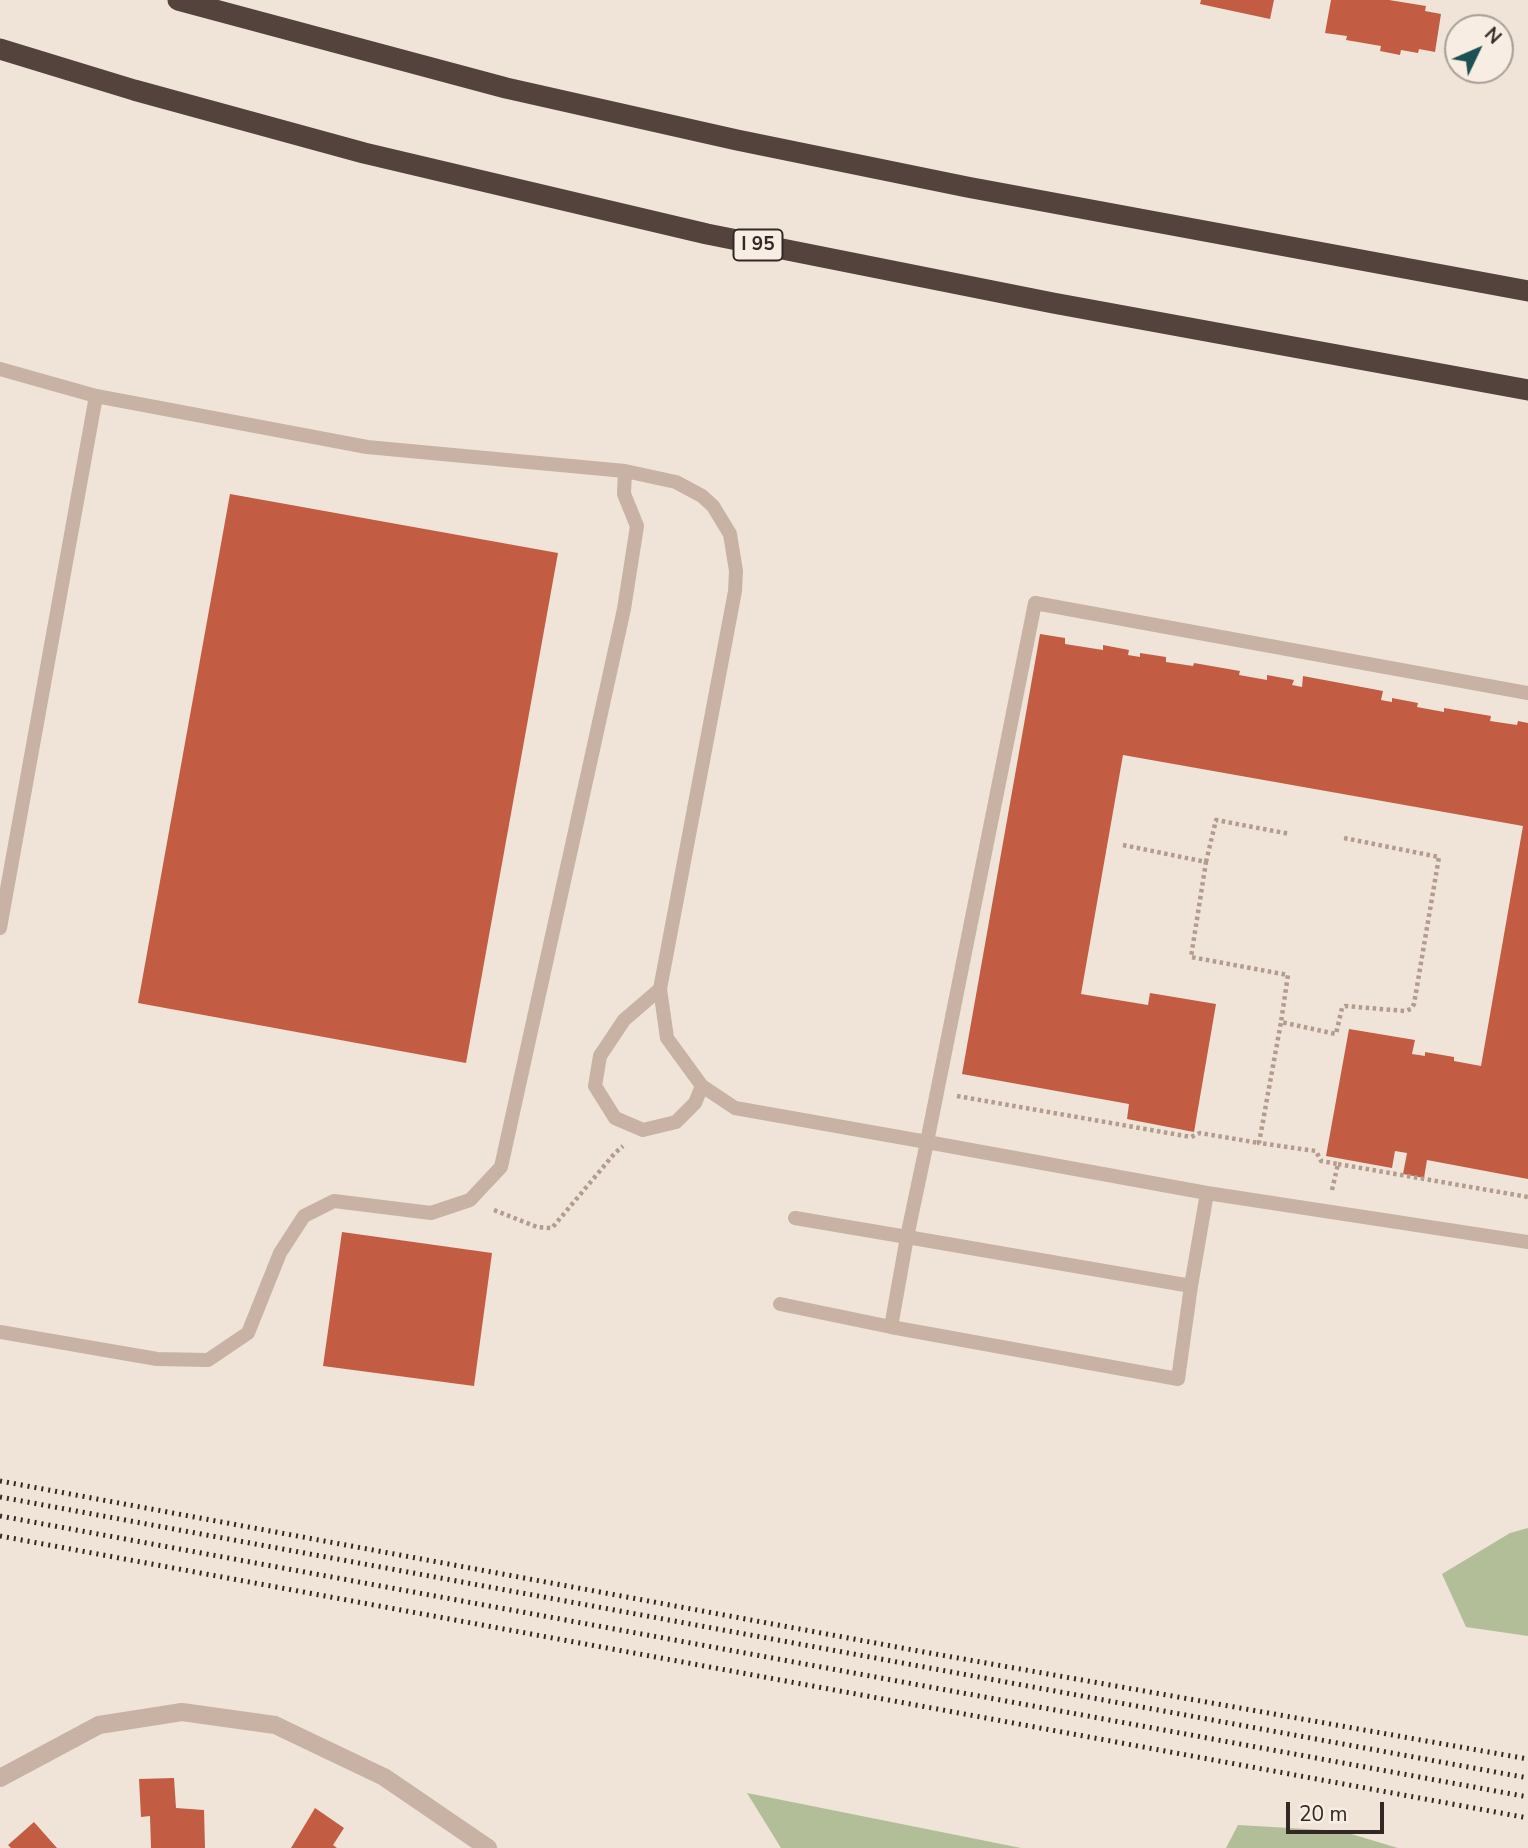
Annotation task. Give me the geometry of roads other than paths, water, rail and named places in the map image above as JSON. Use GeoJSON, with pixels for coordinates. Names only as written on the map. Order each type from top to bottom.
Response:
{"type":"FeatureCollection","features":[{"type":"Feature","properties":{"kind":"highway"},"geometry":{"type":"LineString","coordinates":[[178,0],[506,88],[724,137],[979,189],[1528,291]]}},
{"type":"Feature","properties":{"kind":"highway","name":"I 95"},"geometry":{"type":"LineString","coordinates":[[0,49],[134,90],[364,153],[707,234],[1053,303],[1528,390]]}},
{"type":"Feature","properties":{"kind":"street"},"geometry":{"type":"LineString","coordinates":[[0,1777],[99,1725],[182,1712],[275,1725],[384,1777],[488,1848]]}},
{"type":"Feature","properties":{"kind":"lane"},"geometry":{"type":"LineString","coordinates":[[0,369],[96,396],[367,447],[625,471],[676,482],[702,496],[713,506],[730,534],[736,571],[733,604],[660,989],[667,1038],[702,1086],[735,1108],[1207,1193],[1528,1242]]}},
{"type":"Feature","properties":{"kind":"lane"},"geometry":{"type":"LineString","coordinates":[[0,928],[96,396]]}},
{"type":"Feature","properties":{"kind":"lane"},"geometry":{"type":"LineString","coordinates":[[0,1332],[157,1359],[208,1360],[248,1333],[280,1253],[304,1216],[334,1201],[431,1213],[470,1200],[500,1167],[624,609],[637,526],[625,494],[625,471]]}},
{"type":"Feature","properties":{"kind":"lane"},"geometry":{"type":"LineString","coordinates":[[891,1327],[1035,603],[1528,693]]}},
{"type":"Feature","properties":{"kind":"lane"},"geometry":{"type":"LineString","coordinates":[[660,989],[624,1020],[600,1056],[595,1086],[615,1118],[643,1130],[676,1122],[695,1103],[702,1086]]}},
{"type":"Feature","properties":{"kind":"lane"},"geometry":{"type":"LineString","coordinates":[[780,1304],[1178,1379],[1207,1193]]}},
{"type":"Feature","properties":{"kind":"lane"},"geometry":{"type":"LineString","coordinates":[[795,1218],[1191,1286]]}},
{"type":"Feature","properties":{"kind":"railway"},"geometry":{"type":"LineString","coordinates":[[0,1481],[924,1652],[1528,1759]]}},
{"type":"Feature","properties":{"kind":"railway"},"geometry":{"type":"LineString","coordinates":[[0,1497],[1528,1778]]}},
{"type":"Feature","properties":{"kind":"railway"},"geometry":{"type":"LineString","coordinates":[[0,1516],[1528,1797]]}},
{"type":"Feature","properties":{"kind":"railway"},"geometry":{"type":"LineString","coordinates":[[0,1536],[1528,1818]]}}]}
